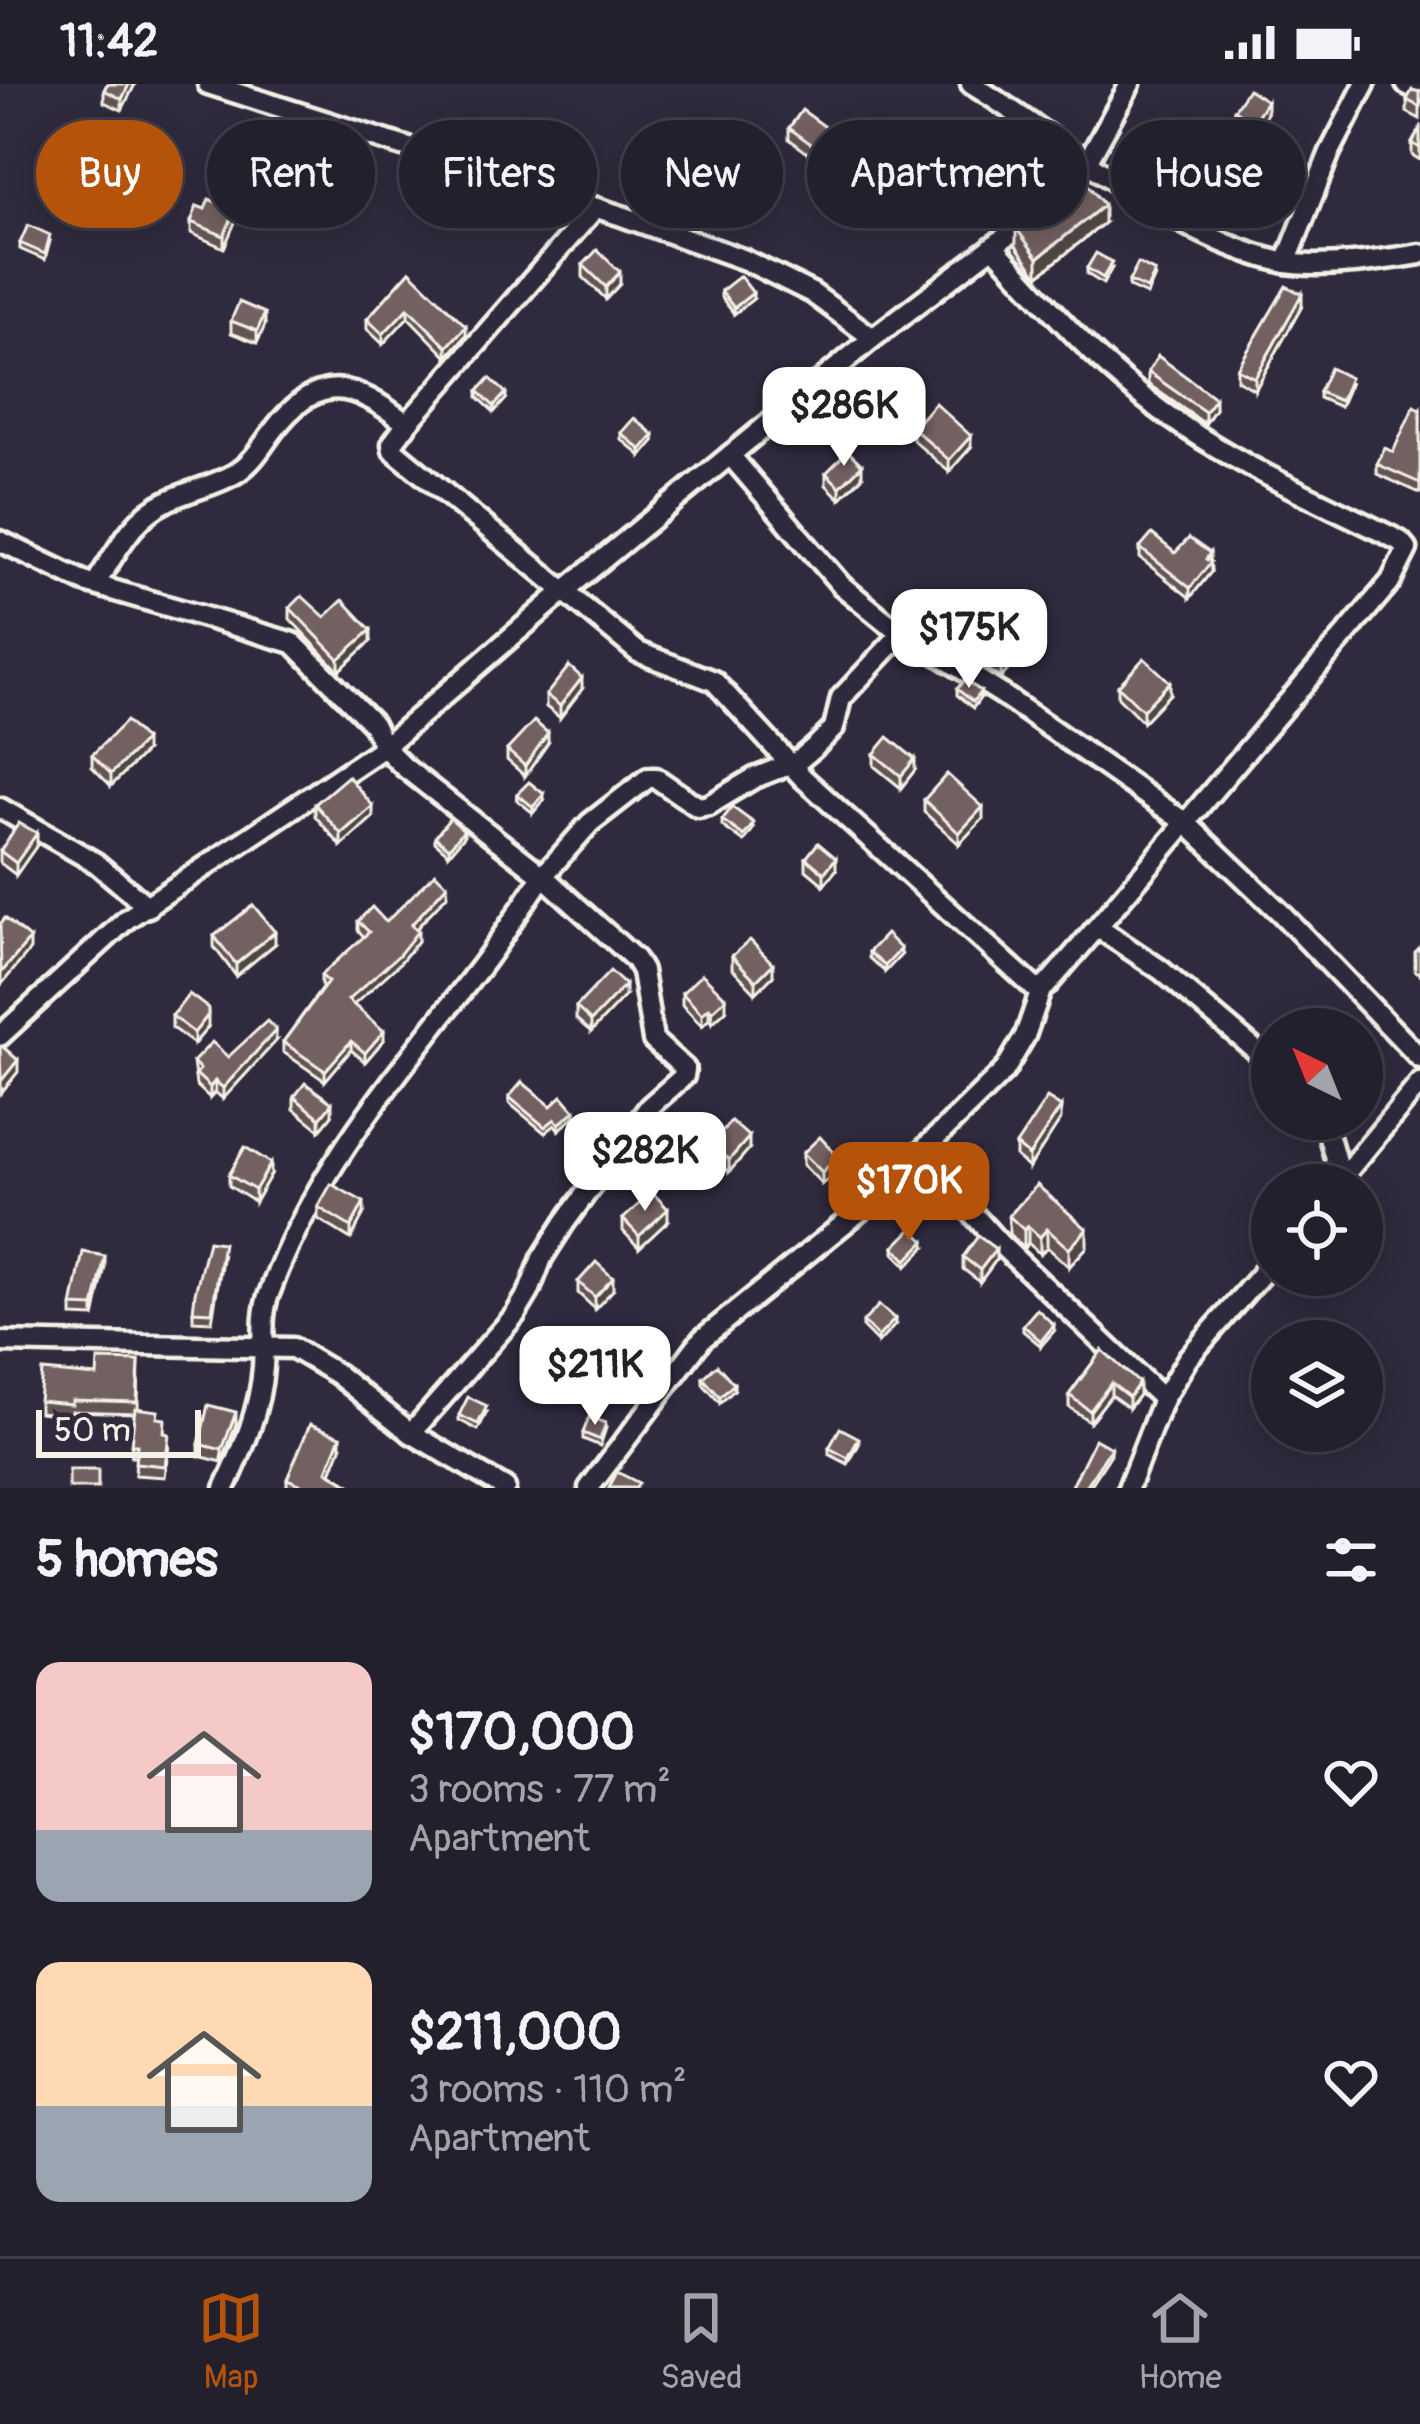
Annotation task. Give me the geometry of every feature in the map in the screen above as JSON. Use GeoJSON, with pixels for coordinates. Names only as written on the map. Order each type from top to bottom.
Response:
{"type":"FeatureCollection","features":[{"type":"Feature","properties":{"kind":"street"},"geometry":{"type":"LineString","coordinates":[[208,84],[399,145]]}},
{"type":"Feature","properties":{"kind":"street"},"geometry":{"type":"LineString","coordinates":[[970,84],[1024,120]]}},
{"type":"Feature","properties":{"kind":"street"},"geometry":{"type":"LineString","coordinates":[[1130,84],[1087,162],[1190,224],[1286,263],[1420,254]]}},
{"type":"Feature","properties":{"kind":"street"},"geometry":{"type":"LineString","coordinates":[[1286,263],[1330,152],[1365,84]]}},
{"type":"Feature","properties":{"kind":"street"},"geometry":{"type":"LineString","coordinates":[[1406,84],[1420,91]]}},
{"type":"Feature","properties":{"kind":"street"},"geometry":{"type":"LineString","coordinates":[[597,209],[783,277],[873,338]]}},
{"type":"Feature","properties":{"kind":"street"},"geometry":{"type":"LineString","coordinates":[[578,228],[407,424],[392,451],[638,652],[707,676],[789,763],[1037,989],[1039,1002],[1005,1070],[866,1205],[702,1340],[589,1488]]}},
{"type":"Feature","properties":{"kind":"street"},"geometry":{"type":"LineString","coordinates":[[0,1036],[128,919],[384,747],[563,592],[1015,228]]}},
{"type":"Feature","properties":{"kind":"street"},"geometry":{"type":"LineString","coordinates":[[993,246],[1083,344],[1166,415],[1407,549],[1391,581],[1046,986],[1037,989]]}},
{"type":"Feature","properties":{"kind":"street"},"geometry":{"type":"LineString","coordinates":[[94,584],[133,525],[163,502],[239,471],[305,395],[326,389],[353,392],[407,424]]}},
{"type":"Feature","properties":{"kind":"street"},"geometry":{"type":"LineString","coordinates":[[730,455],[841,585],[1186,823],[1282,913],[1420,1058]]}},
{"type":"Feature","properties":{"kind":"street"},"geometry":{"type":"LineString","coordinates":[[0,541],[94,584],[293,643],[373,724],[384,747],[543,876],[635,959],[642,971],[652,1040],[685,1069],[684,1076],[649,1107],[565,1222],[515,1316],[411,1433]]}},
{"type":"Feature","properties":{"kind":"street"},"geometry":{"type":"LineString","coordinates":[[225,1488],[255,1409],[267,1300],[331,1169],[376,1100],[481,966],[543,876],[590,823],[648,778],[656,778],[698,807],[798,761],[833,728],[841,698],[903,632]]}},
{"type":"Feature","properties":{"kind":"street"},"geometry":{"type":"LineString","coordinates":[[0,808],[96,863],[148,907]]}},
{"type":"Feature","properties":{"kind":"street"},"geometry":{"type":"LineString","coordinates":[[1097,927],[1161,970],[1251,1046]]}},
{"type":"Feature","properties":{"kind":"street"},"geometry":{"type":"LineString","coordinates":[[1353,1164],[1420,1083]]}},
{"type":"Feature","properties":{"kind":"street"},"geometry":{"type":"LineString","coordinates":[[920,1154],[1014,1258],[1163,1399]]}},
{"type":"Feature","properties":{"kind":"street"},"geometry":{"type":"LineString","coordinates":[[1128,1488],[1163,1399],[1188,1358],[1251,1286]]}},
{"type":"Feature","properties":{"kind":"street"},"geometry":{"type":"LineString","coordinates":[[0,1342],[292,1348],[411,1433],[505,1488]]}},
{"type":"Feature","properties":{"kind":"building"},"geometry":{"type":"Polygon","coordinates":[[[107,84],[129,84],[122,99],[104,90],[107,84]]]}},
{"type":"Feature","properties":{"kind":"building"},"geometry":{"type":"Polygon","coordinates":[[[1248,89],[1267,101],[1254,120],[1234,110],[1248,89]]]}},
{"type":"Feature","properties":{"kind":"building"},"geometry":{"type":"Polygon","coordinates":[[[1412,90],[1420,92],[1420,107],[1407,100],[1412,90]]]}},
{"type":"Feature","properties":{"kind":"building"},"geometry":{"type":"Polygon","coordinates":[[[802,110],[816,120],[807,120],[807,141],[789,128],[802,110]]]}},
{"type":"Feature","properties":{"kind":"building"},"geometry":{"type":"Polygon","coordinates":[[[1087,184],[1104,205],[1087,219],[1087,184]]]}},
{"type":"Feature","properties":{"kind":"building"},"geometry":{"type":"Polygon","coordinates":[[[207,204],[207,228],[227,228],[224,236],[191,222],[197,206],[205,209],[207,204]]]}},
{"type":"Feature","properties":{"kind":"building"},"geometry":{"type":"Polygon","coordinates":[[[28,225],[50,235],[45,254],[20,243],[28,225]]]}},
{"type":"Feature","properties":{"kind":"building"},"geometry":{"type":"Polygon","coordinates":[[[1016,228],[1075,228],[1038,258],[1016,228]]]}},
{"type":"Feature","properties":{"kind":"building"},"geometry":{"type":"Polygon","coordinates":[[[597,250],[620,272],[606,287],[583,265],[597,250]]]}},
{"type":"Feature","properties":{"kind":"building"},"geometry":{"type":"Polygon","coordinates":[[[1096,253],[1112,262],[1103,278],[1087,268],[1096,253]]]}},
{"type":"Feature","properties":{"kind":"building"},"geometry":{"type":"Polygon","coordinates":[[[1138,263],[1155,272],[1147,289],[1129,281],[1138,263]]]}},
{"type":"Feature","properties":{"kind":"building"},"geometry":{"type":"Polygon","coordinates":[[[410,271],[466,326],[447,347],[408,308],[383,334],[367,319],[410,271]]]}},
{"type":"Feature","properties":{"kind":"building"},"geometry":{"type":"Polygon","coordinates":[[[740,276],[753,293],[734,308],[721,291],[740,276]]]}},
{"type":"Feature","properties":{"kind":"building"},"geometry":{"type":"Polygon","coordinates":[[[1286,286],[1302,294],[1255,378],[1237,369],[1286,286]]]}},
{"type":"Feature","properties":{"kind":"building"},"geometry":{"type":"Polygon","coordinates":[[[239,302],[265,313],[257,331],[231,321],[239,302]]]}},
{"type":"Feature","properties":{"kind":"building"},"geometry":{"type":"Polygon","coordinates":[[[1158,356],[1215,398],[1205,412],[1148,372],[1158,356]]]}},
{"type":"Feature","properties":{"kind":"building"},"geometry":{"type":"Polygon","coordinates":[[[1330,368],[1350,378],[1340,401],[1319,392],[1330,368]]]}},
{"type":"Feature","properties":{"kind":"building"},"geometry":{"type":"Polygon","coordinates":[[[490,378],[506,393],[494,406],[478,391],[490,378]]]}},
{"type":"Feature","properties":{"kind":"building"},"geometry":{"type":"Polygon","coordinates":[[[935,403],[971,436],[949,460],[913,428],[935,403]]]}},
{"type":"Feature","properties":{"kind":"building"},"geometry":{"type":"Polygon","coordinates":[[[1414,406],[1420,409],[1420,483],[1377,464],[1385,448],[1393,452],[1414,406]]]}},
{"type":"Feature","properties":{"kind":"building"},"geometry":{"type":"Polygon","coordinates":[[[634,418],[654,435],[641,450],[621,433],[634,418]]]}},
{"type":"Feature","properties":{"kind":"building"},"geometry":{"type":"Polygon","coordinates":[[[848,451],[862,465],[840,487],[826,473],[848,451]]]}},
{"type":"Feature","properties":{"kind":"building"},"geometry":{"type":"Polygon","coordinates":[[[1152,534],[1175,553],[1189,538],[1210,553],[1206,559],[1211,562],[1190,588],[1140,548],[1152,534]]]}},
{"type":"Feature","properties":{"kind":"building"},"geometry":{"type":"Polygon","coordinates":[[[302,596],[325,617],[343,600],[371,630],[339,659],[290,608],[302,596]]]}},
{"type":"Feature","properties":{"kind":"building"},"geometry":{"type":"Polygon","coordinates":[[[999,631],[1018,646],[1001,666],[981,653],[999,631]]]}},
{"type":"Feature","properties":{"kind":"building"},"geometry":{"type":"Polygon","coordinates":[[[1144,658],[1170,682],[1143,710],[1118,686],[1144,658]]]}},
{"type":"Feature","properties":{"kind":"building"},"geometry":{"type":"Polygon","coordinates":[[[569,666],[582,678],[560,706],[546,695],[569,666]]]}},
{"type":"Feature","properties":{"kind":"building"},"geometry":{"type":"Polygon","coordinates":[[[964,680],[981,691],[973,702],[957,689],[964,680]]]}},
{"type":"Feature","properties":{"kind":"building"},"geometry":{"type":"Polygon","coordinates":[[[126,721],[145,740],[111,774],[92,755],[126,721]]]}},
{"type":"Feature","properties":{"kind":"building"},"geometry":{"type":"Polygon","coordinates":[[[534,721],[548,733],[525,766],[507,750],[534,721]]]}},
{"type":"Feature","properties":{"kind":"building"},"geometry":{"type":"Polygon","coordinates":[[[888,737],[915,759],[901,776],[874,754],[888,737]]]}},
{"type":"Feature","properties":{"kind":"building"},"geometry":{"type":"Polygon","coordinates":[[[947,774],[983,807],[959,833],[924,800],[947,774]]]}},
{"type":"Feature","properties":{"kind":"building"},"geometry":{"type":"Polygon","coordinates":[[[348,776],[373,806],[341,834],[315,804],[348,776]]]}},
{"type":"Feature","properties":{"kind":"building"},"geometry":{"type":"Polygon","coordinates":[[[529,782],[544,794],[533,807],[517,794],[529,782]]]}},
{"type":"Feature","properties":{"kind":"building"},"geometry":{"type":"Polygon","coordinates":[[[732,807],[754,823],[744,836],[722,820],[732,807]]]}},
{"type":"Feature","properties":{"kind":"building"},"geometry":{"type":"Polygon","coordinates":[[[450,818],[464,830],[449,848],[435,837],[450,818]]]}},
{"type":"Feature","properties":{"kind":"building"},"geometry":{"type":"Polygon","coordinates":[[[19,823],[37,833],[16,863],[0,851],[19,823]]]}},
{"type":"Feature","properties":{"kind":"building"},"geometry":{"type":"Polygon","coordinates":[[[818,843],[836,858],[824,873],[806,858],[818,843]]]}},
{"type":"Feature","properties":{"kind":"building"},"geometry":{"type":"Polygon","coordinates":[[[435,873],[447,885],[411,925],[418,931],[399,955],[348,1000],[384,1031],[365,1053],[351,1041],[325,1071],[283,1042],[328,982],[321,975],[369,932],[358,921],[372,907],[386,922],[435,873]]]}},
{"type":"Feature","properties":{"kind":"building"},"geometry":{"type":"Polygon","coordinates":[[[253,905],[275,932],[236,964],[214,936],[253,905]]]}},
{"type":"Feature","properties":{"kind":"building"},"geometry":{"type":"Polygon","coordinates":[[[5,918],[30,939],[1,973],[0,924],[5,918]]]}},
{"type":"Feature","properties":{"kind":"building"},"geometry":{"type":"Polygon","coordinates":[[[886,934],[901,949],[885,966],[869,952],[886,934]]]}},
{"type":"Feature","properties":{"kind":"building"},"geometry":{"type":"Polygon","coordinates":[[[750,940],[773,964],[756,981],[732,956],[750,940]]]}},
{"type":"Feature","properties":{"kind":"building"},"geometry":{"type":"Polygon","coordinates":[[[610,971],[625,985],[591,1021],[576,1007],[610,971]]]}},
{"type":"Feature","properties":{"kind":"building"},"geometry":{"type":"Polygon","coordinates":[[[702,974],[726,998],[702,1014],[682,993],[702,974]]]}},
{"type":"Feature","properties":{"kind":"building"},"geometry":{"type":"Polygon","coordinates":[[[189,994],[208,1008],[194,1033],[172,1016],[189,994]]]}},
{"type":"Feature","properties":{"kind":"building"},"geometry":{"type":"Polygon","coordinates":[[[267,1021],[276,1030],[223,1088],[215,1081],[210,1087],[196,1074],[200,1069],[193,1062],[212,1042],[228,1057],[267,1021]]]}},
{"type":"Feature","properties":{"kind":"building"},"geometry":{"type":"Polygon","coordinates":[[[0,1048],[18,1060],[1,1081],[0,1048]]]}},
{"type":"Feature","properties":{"kind":"building"},"geometry":{"type":"Polygon","coordinates":[[[522,1082],[551,1106],[562,1096],[575,1111],[559,1124],[555,1119],[545,1127],[509,1097],[522,1082]]]}},
{"type":"Feature","properties":{"kind":"building"},"geometry":{"type":"Polygon","coordinates":[[[305,1083],[332,1103],[320,1118],[294,1097],[305,1083]]]}},
{"type":"Feature","properties":{"kind":"building"},"geometry":{"type":"Polygon","coordinates":[[[1047,1098],[1061,1107],[1029,1156],[1016,1145],[1047,1098]]]}},
{"type":"Feature","properties":{"kind":"building"},"geometry":{"type":"Polygon","coordinates":[[[731,1121],[749,1137],[729,1160],[711,1145],[731,1121]]]}},
{"type":"Feature","properties":{"kind":"building"},"geometry":{"type":"Polygon","coordinates":[[[820,1137],[838,1157],[822,1172],[803,1153],[820,1137]]]}},
{"type":"Feature","properties":{"kind":"building"},"geometry":{"type":"Polygon","coordinates":[[[245,1147],[271,1163],[255,1190],[229,1175],[245,1147]]]}},
{"type":"Feature","properties":{"kind":"building"},"geometry":{"type":"Polygon","coordinates":[[[331,1184],[364,1202],[351,1227],[318,1207],[331,1184]]]}},
{"type":"Feature","properties":{"kind":"building"},"geometry":{"type":"Polygon","coordinates":[[[1037,1185],[1087,1229],[1069,1249],[1047,1229],[1040,1237],[1009,1216],[1037,1185]]]}},
{"type":"Feature","properties":{"kind":"building"},"geometry":{"type":"Polygon","coordinates":[[[652,1192],[668,1209],[639,1236],[623,1219],[652,1192]]]}},
{"type":"Feature","properties":{"kind":"building"},"geometry":{"type":"Polygon","coordinates":[[[912,1229],[925,1241],[907,1260],[894,1247],[912,1229]]]}},
{"type":"Feature","properties":{"kind":"building"},"geometry":{"type":"Polygon","coordinates":[[[978,1236],[996,1249],[980,1270],[963,1257],[978,1236]]]}},
{"type":"Feature","properties":{"kind":"building"},"geometry":{"type":"Polygon","coordinates":[[[208,1241],[223,1243],[212,1312],[193,1311],[195,1293],[208,1241]]]}},
{"type":"Feature","properties":{"kind":"building"},"geometry":{"type":"Polygon","coordinates":[[[83,1252],[105,1256],[94,1307],[72,1306],[83,1252]]]}},
{"type":"Feature","properties":{"kind":"building"},"geometry":{"type":"Polygon","coordinates":[[[596,1262],[613,1278],[595,1297],[578,1282],[596,1262]]]}},
{"type":"Feature","properties":{"kind":"building"},"geometry":{"type":"Polygon","coordinates":[[[879,1305],[895,1319],[878,1337],[863,1322],[879,1305]]]}},
{"type":"Feature","properties":{"kind":"building"},"geometry":{"type":"Polygon","coordinates":[[[1037,1309],[1054,1325],[1041,1341],[1023,1325],[1037,1309]]]}},
{"type":"Feature","properties":{"kind":"building"},"geometry":{"type":"Polygon","coordinates":[[[1102,1350],[1139,1383],[1129,1397],[1111,1383],[1090,1411],[1069,1395],[1102,1350]]]}},
{"type":"Feature","properties":{"kind":"building"},"geometry":{"type":"Polygon","coordinates":[[[98,1360],[139,1361],[137,1402],[39,1401],[42,1371],[97,1376],[98,1360]]]}},
{"type":"Feature","properties":{"kind":"building"},"geometry":{"type":"Polygon","coordinates":[[[717,1365],[734,1384],[720,1397],[703,1378],[717,1365]]]}},
{"type":"Feature","properties":{"kind":"building"},"geometry":{"type":"Polygon","coordinates":[[[468,1397],[487,1406],[478,1424],[459,1415],[468,1397]]]}},
{"type":"Feature","properties":{"kind":"building"},"geometry":{"type":"Polygon","coordinates":[[[208,1405],[236,1412],[222,1450],[199,1444],[208,1405]]]}},
{"type":"Feature","properties":{"kind":"building"},"geometry":{"type":"Polygon","coordinates":[[[135,1408],[158,1411],[157,1418],[165,1419],[164,1433],[169,1434],[165,1466],[135,1463],[137,1445],[131,1445],[135,1408]]]}},
{"type":"Feature","properties":{"kind":"building"},"geometry":{"type":"Polygon","coordinates":[[[589,1417],[606,1423],[600,1440],[583,1433],[589,1417]]]}},
{"type":"Feature","properties":{"kind":"building"},"geometry":{"type":"Polygon","coordinates":[[[310,1424],[341,1436],[327,1471],[354,1488],[309,1488],[287,1479],[310,1424]]]}},
{"type":"Feature","properties":{"kind":"building"},"geometry":{"type":"Polygon","coordinates":[[[840,1428],[859,1438],[848,1458],[829,1448],[840,1428]]]}},
{"type":"Feature","properties":{"kind":"building"},"geometry":{"type":"Polygon","coordinates":[[[1095,1439],[1111,1448],[1085,1488],[1071,1488],[1095,1439]]]}},
{"type":"Feature","properties":{"kind":"building"},"geometry":{"type":"Polygon","coordinates":[[[69,1470],[98,1470],[98,1488],[69,1488],[69,1470]]]}},
{"type":"Feature","properties":{"kind":"building"},"geometry":{"type":"Polygon","coordinates":[[[617,1472],[639,1483],[636,1488],[609,1488],[617,1472]]]}}]}
